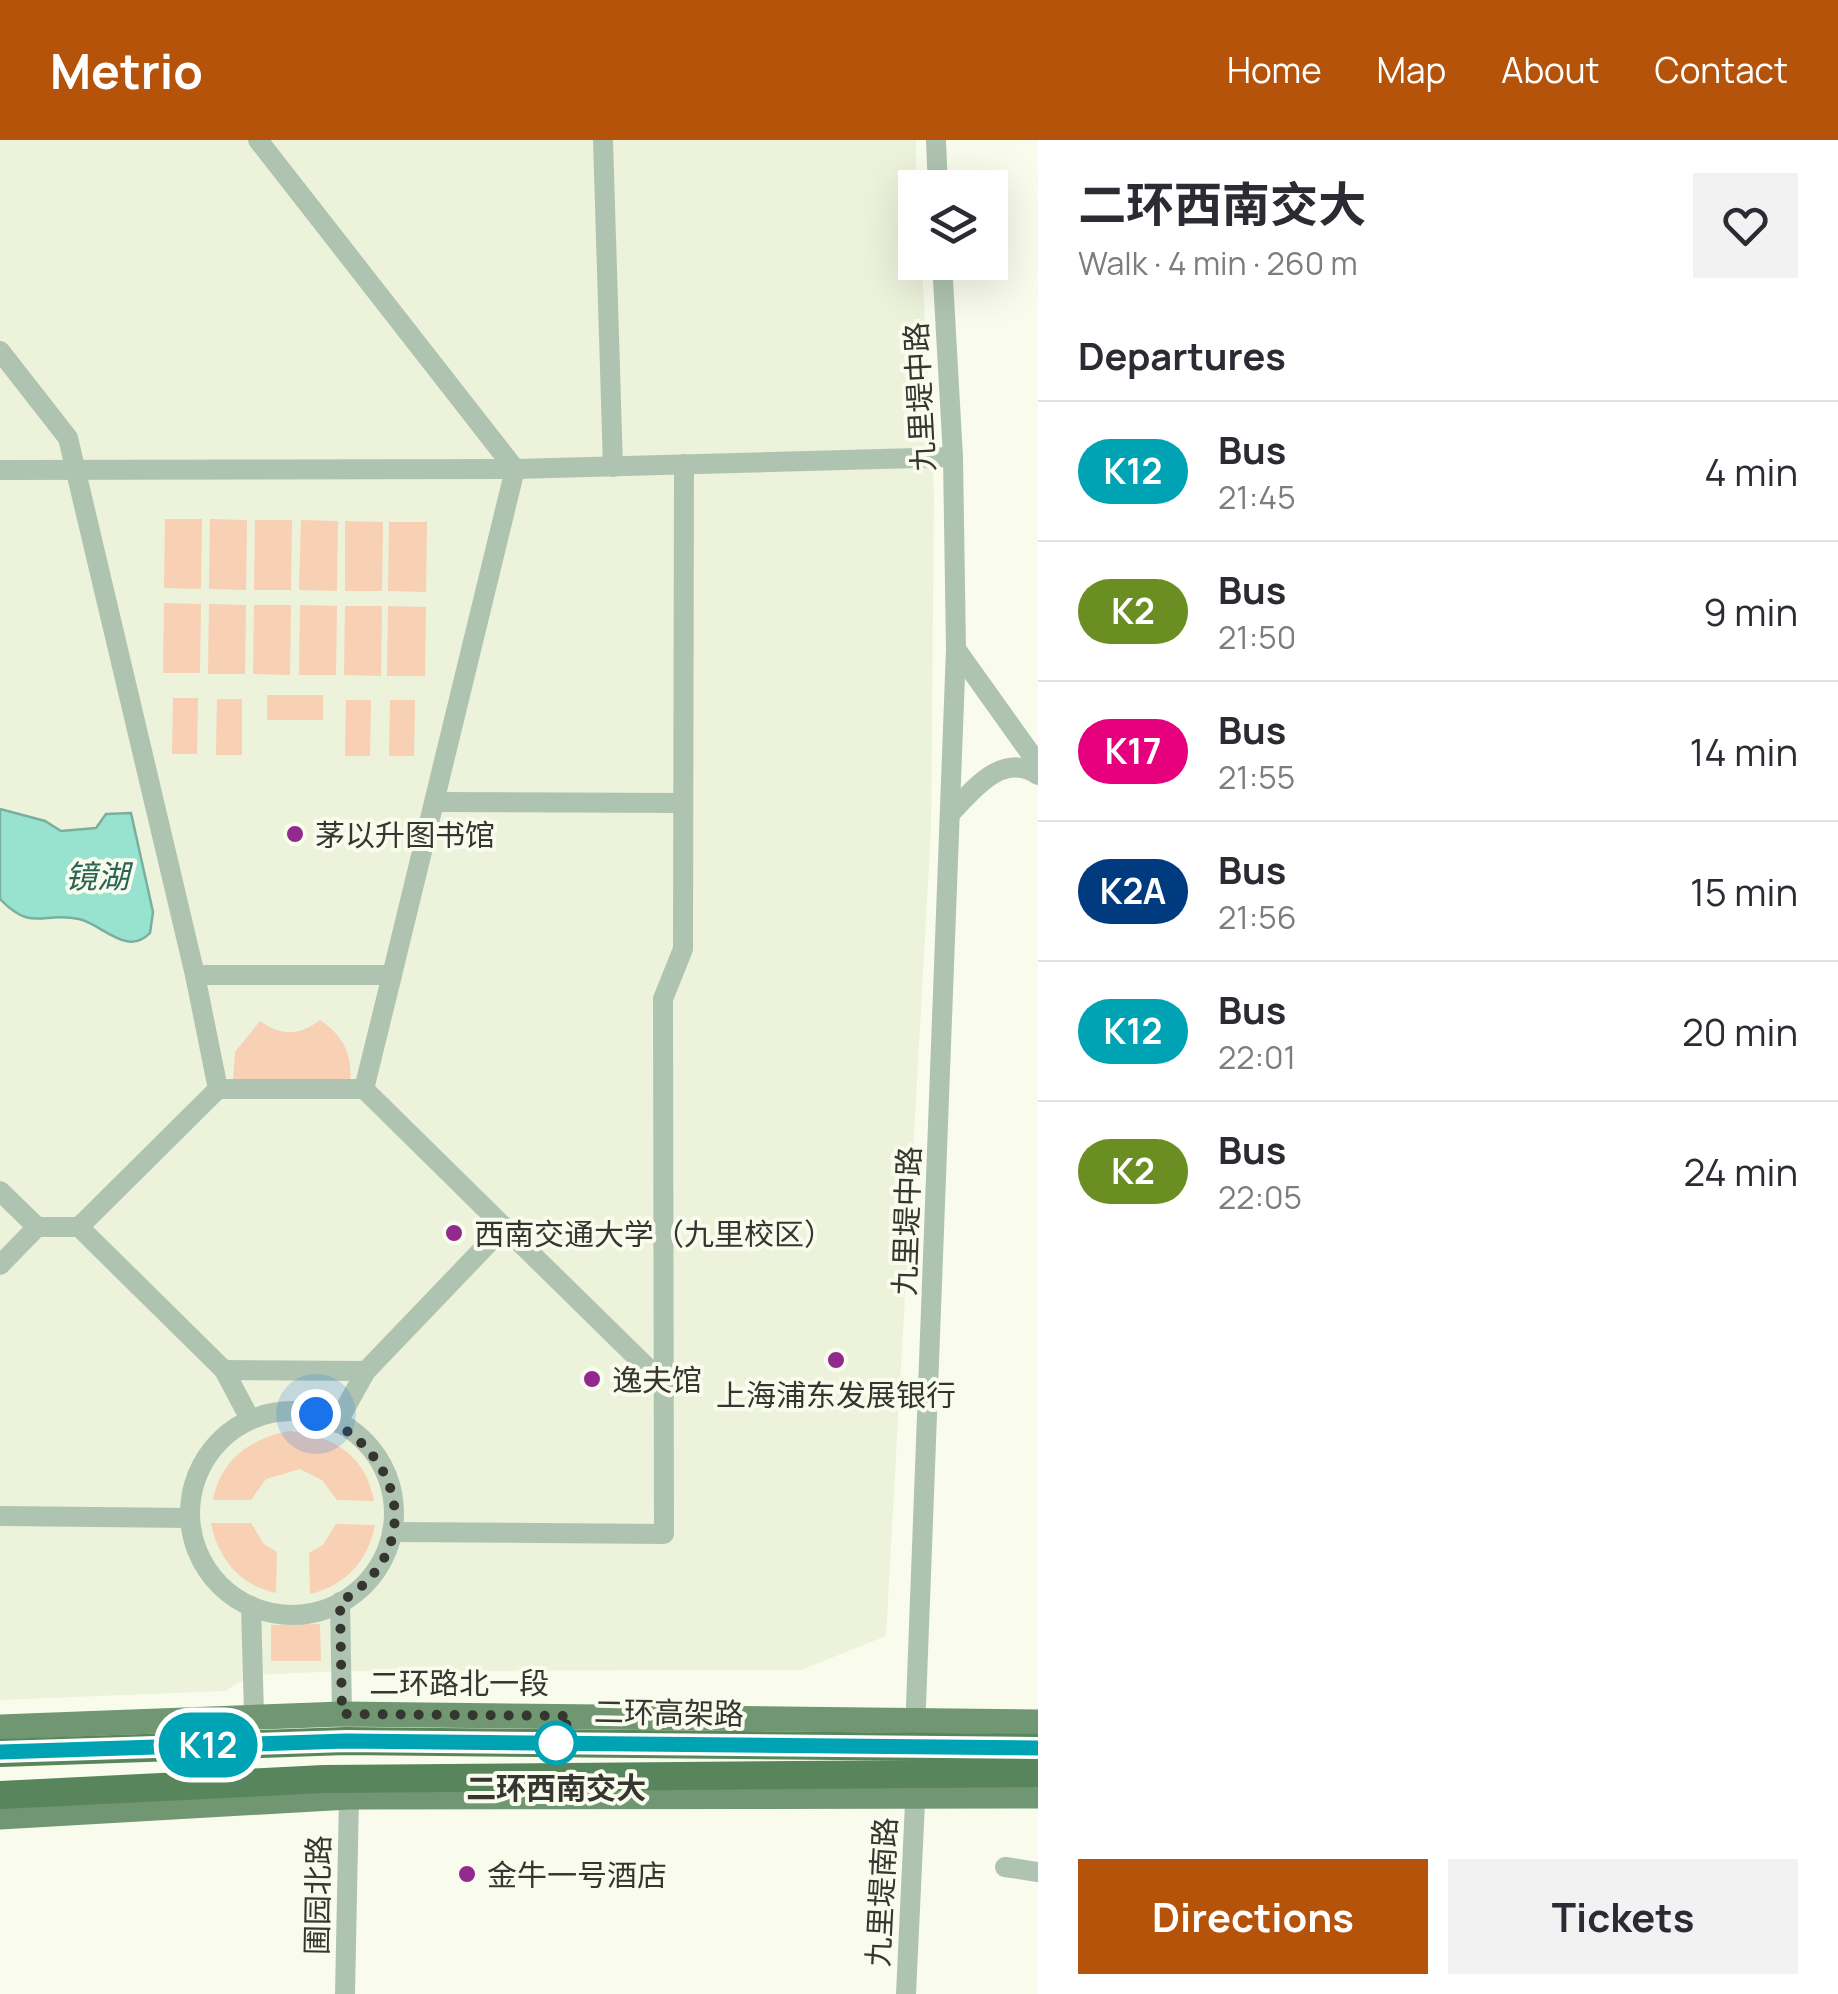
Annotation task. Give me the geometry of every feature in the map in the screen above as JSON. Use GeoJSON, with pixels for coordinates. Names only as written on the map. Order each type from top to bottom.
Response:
{"type":"FeatureCollection","features":[{"type":"Feature","properties":{"kind":"highway","name":"二环高架路"},"geometry":{"type":"LineString","coordinates":[[0,1752],[346,1741],[1038,1748]]}},
{"type":"Feature","properties":{"kind":"highway","name":"二环高架路"},"geometry":{"type":"LineString","coordinates":[[0,1795],[324,1779],[1038,1773]]}},
{"type":"Feature","properties":{"kind":"main road","name":"二环路北一段"},"geometry":{"type":"LineString","coordinates":[[0,1727],[342,1714],[1038,1722]]}},
{"type":"Feature","properties":{"kind":"main road"},"geometry":{"type":"LineString","coordinates":[[0,1816],[349,1797],[1038,1796]]}},
{"type":"Feature","properties":{"kind":"street"},"geometry":{"type":"LineString","coordinates":[[258,140],[514,469]]}},
{"type":"Feature","properties":{"kind":"street"},"geometry":{"type":"LineString","coordinates":[[603,140],[612,467]]}},
{"type":"Feature","properties":{"kind":"street"},"geometry":{"type":"LineString","coordinates":[[936,140],[937,170]]}},
{"type":"Feature","properties":{"kind":"street","name":"九里堤中路"},"geometry":{"type":"LineString","coordinates":[[917,1794],[914,1719],[956,650],[953,457],[943,280]]}},
{"type":"Feature","properties":{"kind":"street"},"geometry":{"type":"LineString","coordinates":[[0,351],[68,438],[196,975],[218,1089]]}},
{"type":"Feature","properties":{"kind":"street"},"geometry":{"type":"LineString","coordinates":[[0,470],[514,469],[953,457]]}},
{"type":"Feature","properties":{"kind":"street"},"geometry":{"type":"LineString","coordinates":[[392,1532],[664,1534],[662,999],[683,950],[684,464]]}},
{"type":"Feature","properties":{"kind":"street"},"geometry":{"type":"LineString","coordinates":[[364,1089],[514,469]]}},
{"type":"Feature","properties":{"kind":"street"},"geometry":{"type":"LineString","coordinates":[[956,650],[1038,764]]}},
{"type":"Feature","properties":{"kind":"street"},"geometry":{"type":"LineString","coordinates":[[951,813],[982,781],[1008,766],[1026,766],[1038,775]]}},
{"type":"Feature","properties":{"kind":"street"},"geometry":{"type":"LineString","coordinates":[[436,802],[681,803]]}},
{"type":"Feature","properties":{"kind":"street"},"geometry":{"type":"LineString","coordinates":[[196,975],[392,974]]}},
{"type":"Feature","properties":{"kind":"street"},"geometry":{"type":"LineString","coordinates":[[0,1264],[37,1227],[79,1226],[218,1089],[364,1089],[665,1385]]}},
{"type":"Feature","properties":{"kind":"street"},"geometry":{"type":"LineString","coordinates":[[0,1190],[37,1227]]}},
{"type":"Feature","properties":{"kind":"street"},"geometry":{"type":"LineString","coordinates":[[79,1226],[224,1370],[250,1420]]}},
{"type":"Feature","properties":{"kind":"street"},"geometry":{"type":"LineString","coordinates":[[337,1422],[366,1371],[504,1227]]}},
{"type":"Feature","properties":{"kind":"street"},"geometry":{"type":"LineString","coordinates":[[224,1370],[366,1371]]}},
{"type":"Feature","properties":{"kind":"street"},"geometry":{"type":"LineString","coordinates":[[285,1411],[316,1414],[337,1422],[370,1447],[387,1474],[394,1506],[392,1532],[379,1567],[358,1591],[340,1602],[296,1615],[251,1606],[230,1594],[206,1569],[191,1536],[190,1501],[200,1468],[221,1439],[250,1420],[285,1411]]}},
{"type":"Feature","properties":{"kind":"street"},"geometry":{"type":"LineString","coordinates":[[0,1516],[190,1518]]}},
{"type":"Feature","properties":{"kind":"street"},"geometry":{"type":"LineString","coordinates":[[340,1602],[342,1714]]}},
{"type":"Feature","properties":{"kind":"street"},"geometry":{"type":"LineString","coordinates":[[251,1606],[254,1715]]}},
{"type":"Feature","properties":{"kind":"street","name":"九里堤南路"},"geometry":{"type":"LineString","coordinates":[[906,1994],[917,1794]]}},
{"type":"Feature","properties":{"kind":"street","name":"圃园北路"},"geometry":{"type":"LineString","coordinates":[[345,1994],[349,1797]]}},
{"type":"Feature","properties":{"kind":"street"},"geometry":{"type":"LineString","coordinates":[[1005,1867],[1038,1872]]}},
{"type":"Feature","properties":{"kind":"shaded area","name":"西南交通大学（九里校区）"},"geometry":{"type":"Polygon","coordinates":[[[0,140],[916,140],[916,170],[898,170],[898,280],[923,280],[934,493],[931,830],[886,1636],[801,1670],[340,1671],[252,1675],[225,1691],[0,1700],[0,140]]]}},
{"type":"Feature","properties":{"kind":"shaded area"},"geometry":{"type":"Polygon","coordinates":[[[165,519],[202,519],[201,589],[164,588],[165,519]]]}},
{"type":"Feature","properties":{"kind":"shaded area"},"geometry":{"type":"Polygon","coordinates":[[[210,519],[247,520],[246,590],[209,589],[210,519]]]}},
{"type":"Feature","properties":{"kind":"shaded area"},"geometry":{"type":"Polygon","coordinates":[[[255,520],[292,520],[291,590],[254,590],[255,520]]]}},
{"type":"Feature","properties":{"kind":"shaded area"},"geometry":{"type":"Polygon","coordinates":[[[301,520],[338,521],[337,591],[299,590],[301,520]]]}},
{"type":"Feature","properties":{"kind":"shaded area"},"geometry":{"type":"Polygon","coordinates":[[[345,521],[383,522],[382,591],[345,591],[345,521]]]}},
{"type":"Feature","properties":{"kind":"shaded area"},"geometry":{"type":"Polygon","coordinates":[[[389,522],[427,522],[426,592],[388,591],[389,522]]]}},
{"type":"Feature","properties":{"kind":"shaded area"},"geometry":{"type":"Polygon","coordinates":[[[164,603],[201,604],[200,673],[163,673],[164,603]]]}},
{"type":"Feature","properties":{"kind":"shaded area"},"geometry":{"type":"Polygon","coordinates":[[[209,604],[246,605],[245,674],[208,674],[209,604]]]}},
{"type":"Feature","properties":{"kind":"shaded area"},"geometry":{"type":"Polygon","coordinates":[[[254,605],[291,605],[290,675],[253,674],[254,605]]]}},
{"type":"Feature","properties":{"kind":"shaded area"},"geometry":{"type":"Polygon","coordinates":[[[300,605],[337,606],[336,675],[299,675],[300,605]]]}},
{"type":"Feature","properties":{"kind":"shaded area"},"geometry":{"type":"Polygon","coordinates":[[[345,606],[382,606],[381,676],[344,675],[345,606]]]}},
{"type":"Feature","properties":{"kind":"shaded area"},"geometry":{"type":"Polygon","coordinates":[[[388,606],[426,607],[425,676],[387,676],[388,606]]]}},
{"type":"Feature","properties":{"kind":"shaded area"},"geometry":{"type":"Polygon","coordinates":[[[267,695],[323,695],[323,720],[267,720],[267,695]]]}},
{"type":"Feature","properties":{"kind":"shaded area"},"geometry":{"type":"Polygon","coordinates":[[[173,698],[198,698],[197,754],[172,754],[173,698]]]}},
{"type":"Feature","properties":{"kind":"shaded area"},"geometry":{"type":"Polygon","coordinates":[[[217,699],[242,699],[242,755],[216,755],[217,699]]]}},
{"type":"Feature","properties":{"kind":"shaded area"},"geometry":{"type":"Polygon","coordinates":[[[346,700],[371,700],[370,756],[345,756],[346,700]]]}},
{"type":"Feature","properties":{"kind":"shaded area"},"geometry":{"type":"Polygon","coordinates":[[[390,700],[415,700],[414,756],[389,756],[390,700]]]}},
{"type":"Feature","properties":{"kind":"shaded area"},"geometry":{"type":"Polygon","coordinates":[[[320,1020],[345,1047],[350,1083],[233,1082],[235,1052],[260,1021],[290,1032],[320,1020]]]}},
{"type":"Feature","properties":{"kind":"shaded area"},"geometry":{"type":"Polygon","coordinates":[[[289,1431],[319,1437],[345,1450],[363,1471],[374,1501],[337,1500],[322,1480],[300,1469],[266,1479],[251,1500],[213,1500],[223,1473],[239,1453],[262,1439],[289,1431]]]}},
{"type":"Feature","properties":{"kind":"shaded area"},"geometry":{"type":"Polygon","coordinates":[[[211,1523],[251,1523],[264,1544],[277,1552],[276,1593],[241,1577],[225,1559],[211,1523]]]}},
{"type":"Feature","properties":{"kind":"shaded area"},"geometry":{"type":"Polygon","coordinates":[[[336,1524],[375,1525],[367,1550],[353,1570],[345,1578],[310,1594],[309,1553],[323,1545],[336,1524]]]}},
{"type":"Feature","properties":{"kind":"shaded area"},"geometry":{"type":"Polygon","coordinates":[[[320,1624],[321,1661],[271,1661],[271,1625],[320,1624]]]}},
{"type":"Feature","properties":{"kind":"water","name":"镜湖"},"geometry":{"type":"Polygon","coordinates":[[[0,809],[45,821],[61,831],[96,828],[106,814],[131,813],[153,912],[150,933],[132,942],[79,919],[30,918],[11,909],[0,899],[0,809]]]}},
{"type":"Feature","properties":{"kind":"bus line","name":"K12"},"geometry":{"type":"LineString","coordinates":[[0,1752],[346,1741],[1038,1748]]}},
{"type":"Feature","properties":{"kind":"place","name":"茅以升图书馆"},"geometry":{"type":"Point","coordinates":[295,834]}},
{"type":"Feature","properties":{"kind":"place","name":"西南交通大学（九里校区）"},"geometry":{"type":"Point","coordinates":[454,1233]}},
{"type":"Feature","properties":{"kind":"place","name":"上海浦东发展银行"},"geometry":{"type":"Point","coordinates":[836,1360]}},
{"type":"Feature","properties":{"kind":"place","name":"逸夫馆"},"geometry":{"type":"Point","coordinates":[592,1379]}},
{"type":"Feature","properties":{"kind":"place","name":"二环西南交大"},"geometry":{"type":"Point","coordinates":[556,1743]}},
{"type":"Feature","properties":{"kind":"place","name":"金牛一号酒店"},"geometry":{"type":"Point","coordinates":[467,1874]}},
{"type":"Feature","properties":{"kind":"route"},"geometry":{"type":"LineString","coordinates":[[316,1414],[346,1426],[370,1447],[387,1474],[394,1506],[392,1537],[379,1567],[358,1591],[340,1602],[342,1714],[571,1716],[556,1743]]}}]}
